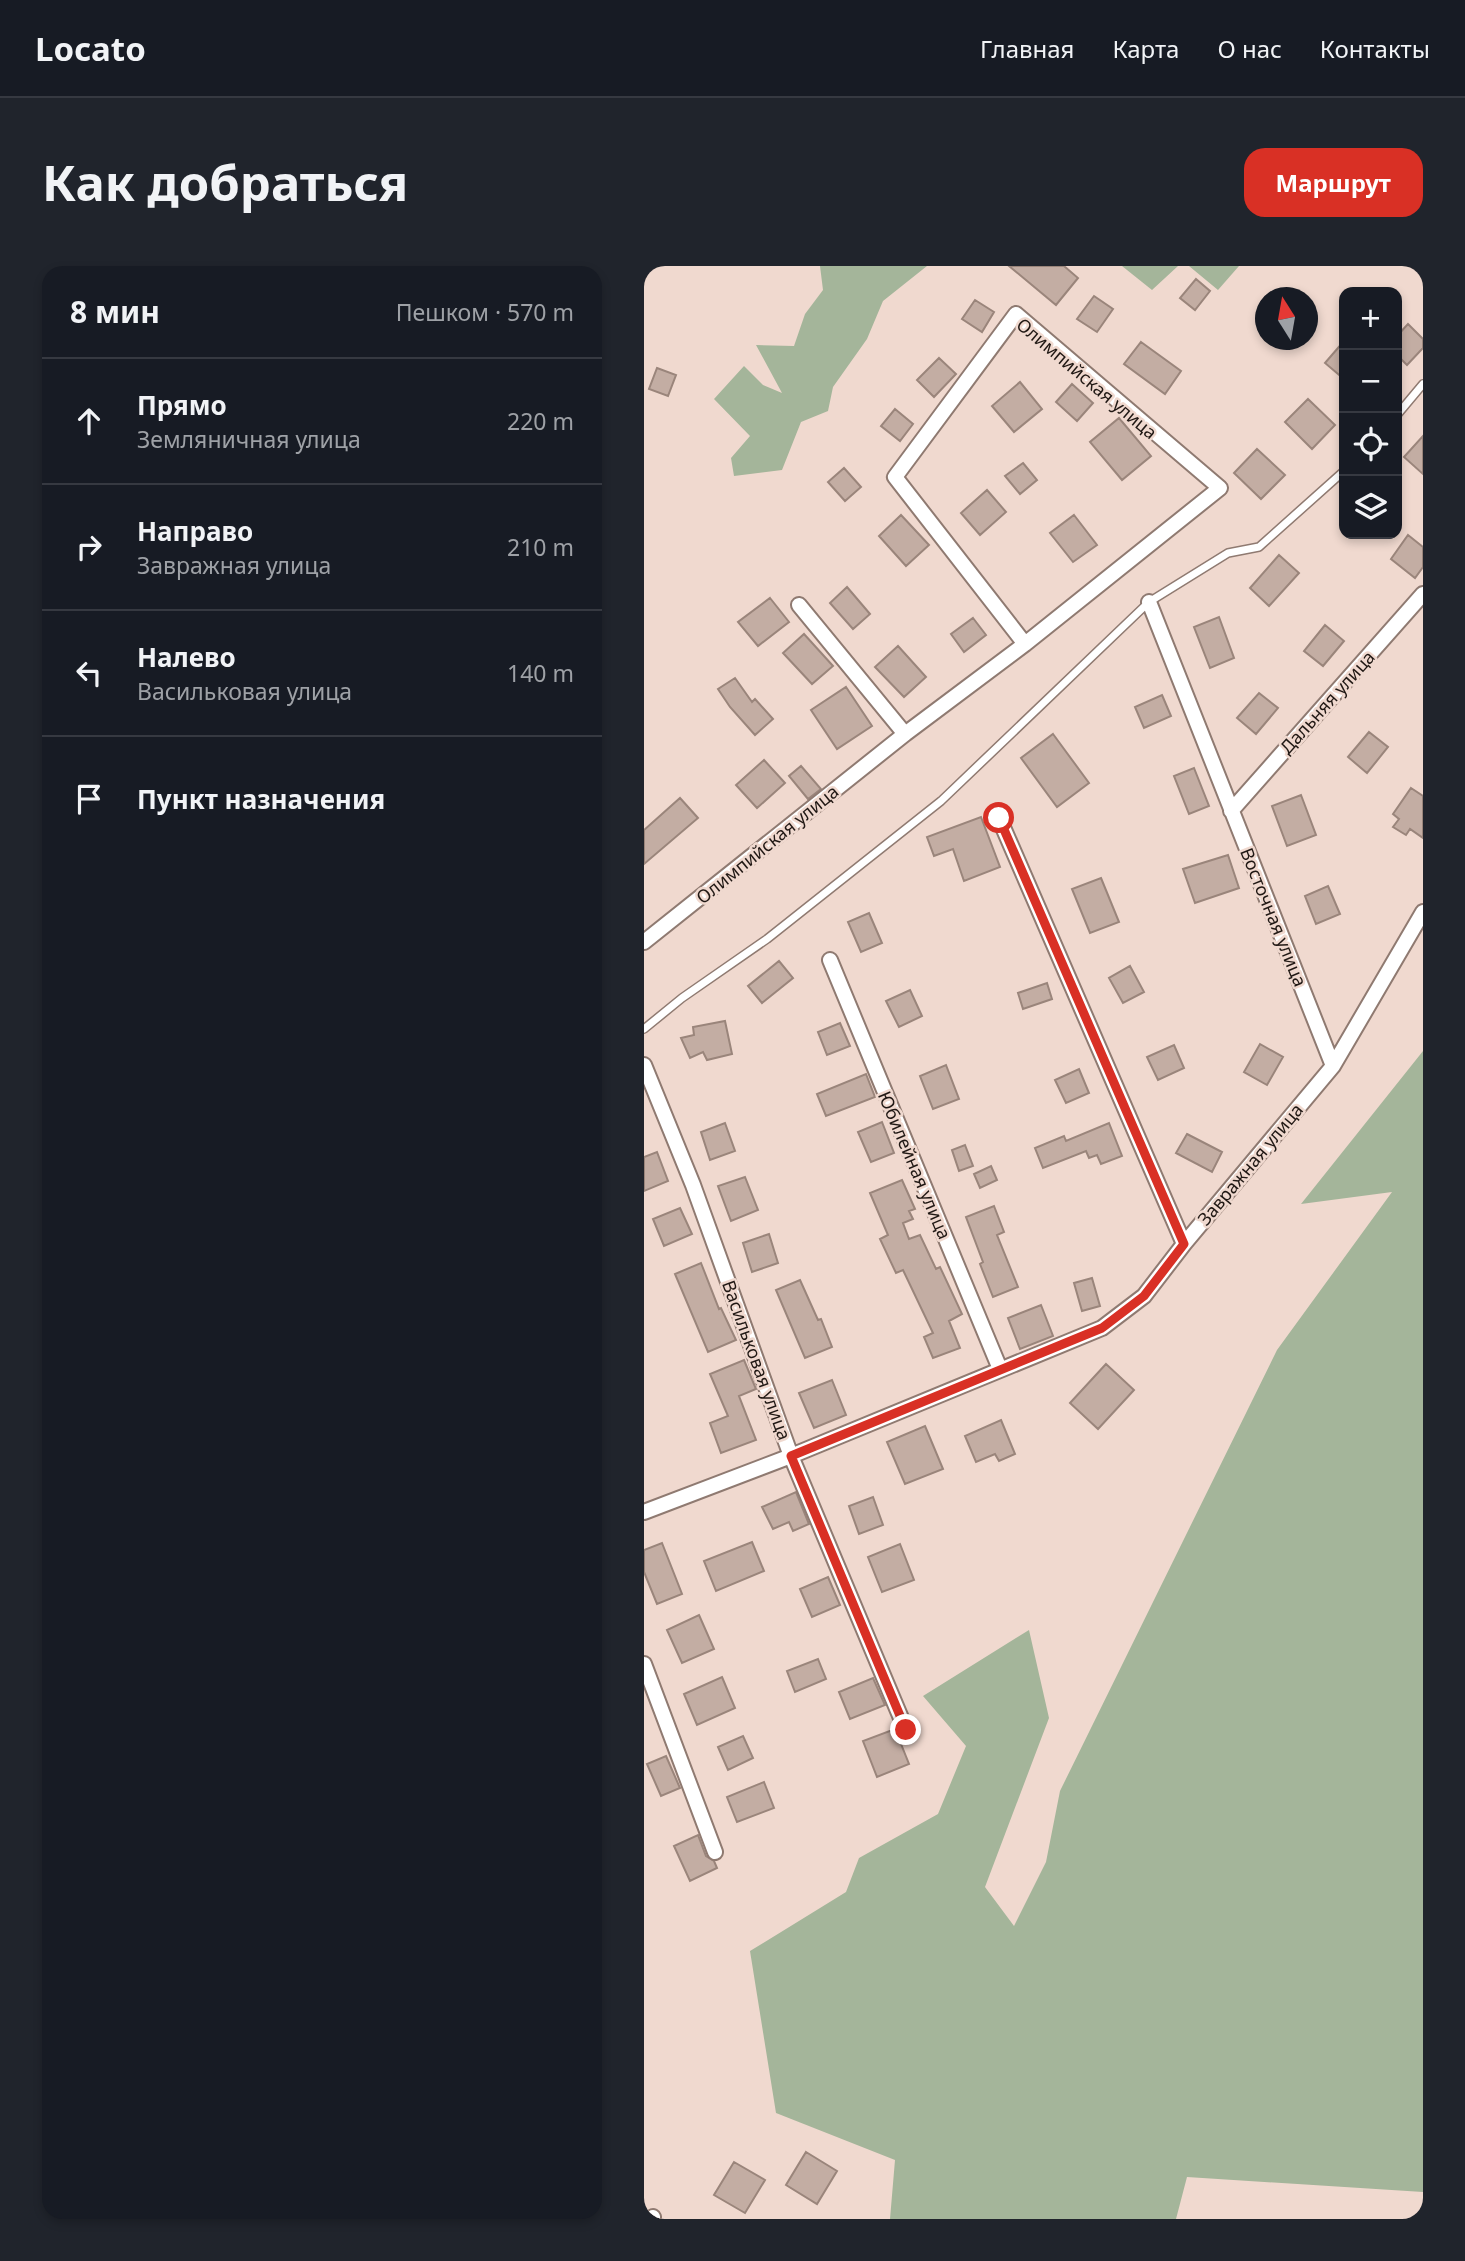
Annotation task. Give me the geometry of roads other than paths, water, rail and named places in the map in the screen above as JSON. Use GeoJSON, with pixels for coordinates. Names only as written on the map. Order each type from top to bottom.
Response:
{"type":"FeatureCollection","features":[{"type":"Feature","properties":{"kind":"street","name":"Олимпийская улица"},"geometry":{"type":"LineString","coordinates":[[644,942],[905,734],[1025,644],[1220,488],[1016,314],[895,477],[1025,644]]}},
{"type":"Feature","properties":{"kind":"street","name":"Дальняя улица"},"geometry":{"type":"LineString","coordinates":[[1231,810],[1423,594]]}},
{"type":"Feature","properties":{"kind":"street","name":"Восточная улица"},"geometry":{"type":"LineString","coordinates":[[1149,602],[1333,1066]]}},
{"type":"Feature","properties":{"kind":"street"},"geometry":{"type":"LineString","coordinates":[[799,605],[905,734]]}},
{"type":"Feature","properties":{"kind":"street"},"geometry":{"type":"LineString","coordinates":[[999,818],[1184,1244]]}},
{"type":"Feature","properties":{"kind":"street"},"geometry":{"type":"LineString","coordinates":[[1333,1066],[1423,912]]}},
{"type":"Feature","properties":{"kind":"street","name":"Юбилейная улица"},"geometry":{"type":"LineString","coordinates":[[830,960],[1000,1369]]}},
{"type":"Feature","properties":{"kind":"street","name":"Васильковая улица"},"geometry":{"type":"LineString","coordinates":[[644,1065],[693,1185],[791,1456],[906,1730]]}},
{"type":"Feature","properties":{"kind":"street","name":"Завражная улица"},"geometry":{"type":"LineString","coordinates":[[644,1512],[791,1456],[1102,1328],[1144,1296],[1184,1244],[1333,1066]]}},
{"type":"Feature","properties":{"kind":"street"},"geometry":{"type":"LineString","coordinates":[[644,1664],[715,1853]]}},
{"type":"Feature","properties":{"kind":"lane"},"geometry":{"type":"LineString","coordinates":[[1399,413],[1423,384]]}},
{"type":"Feature","properties":{"kind":"lane"},"geometry":{"type":"LineString","coordinates":[[644,1030],[682,998],[768,939],[941,801],[1149,602],[1228,553],[1259,547],[1339,475]]}}]}
